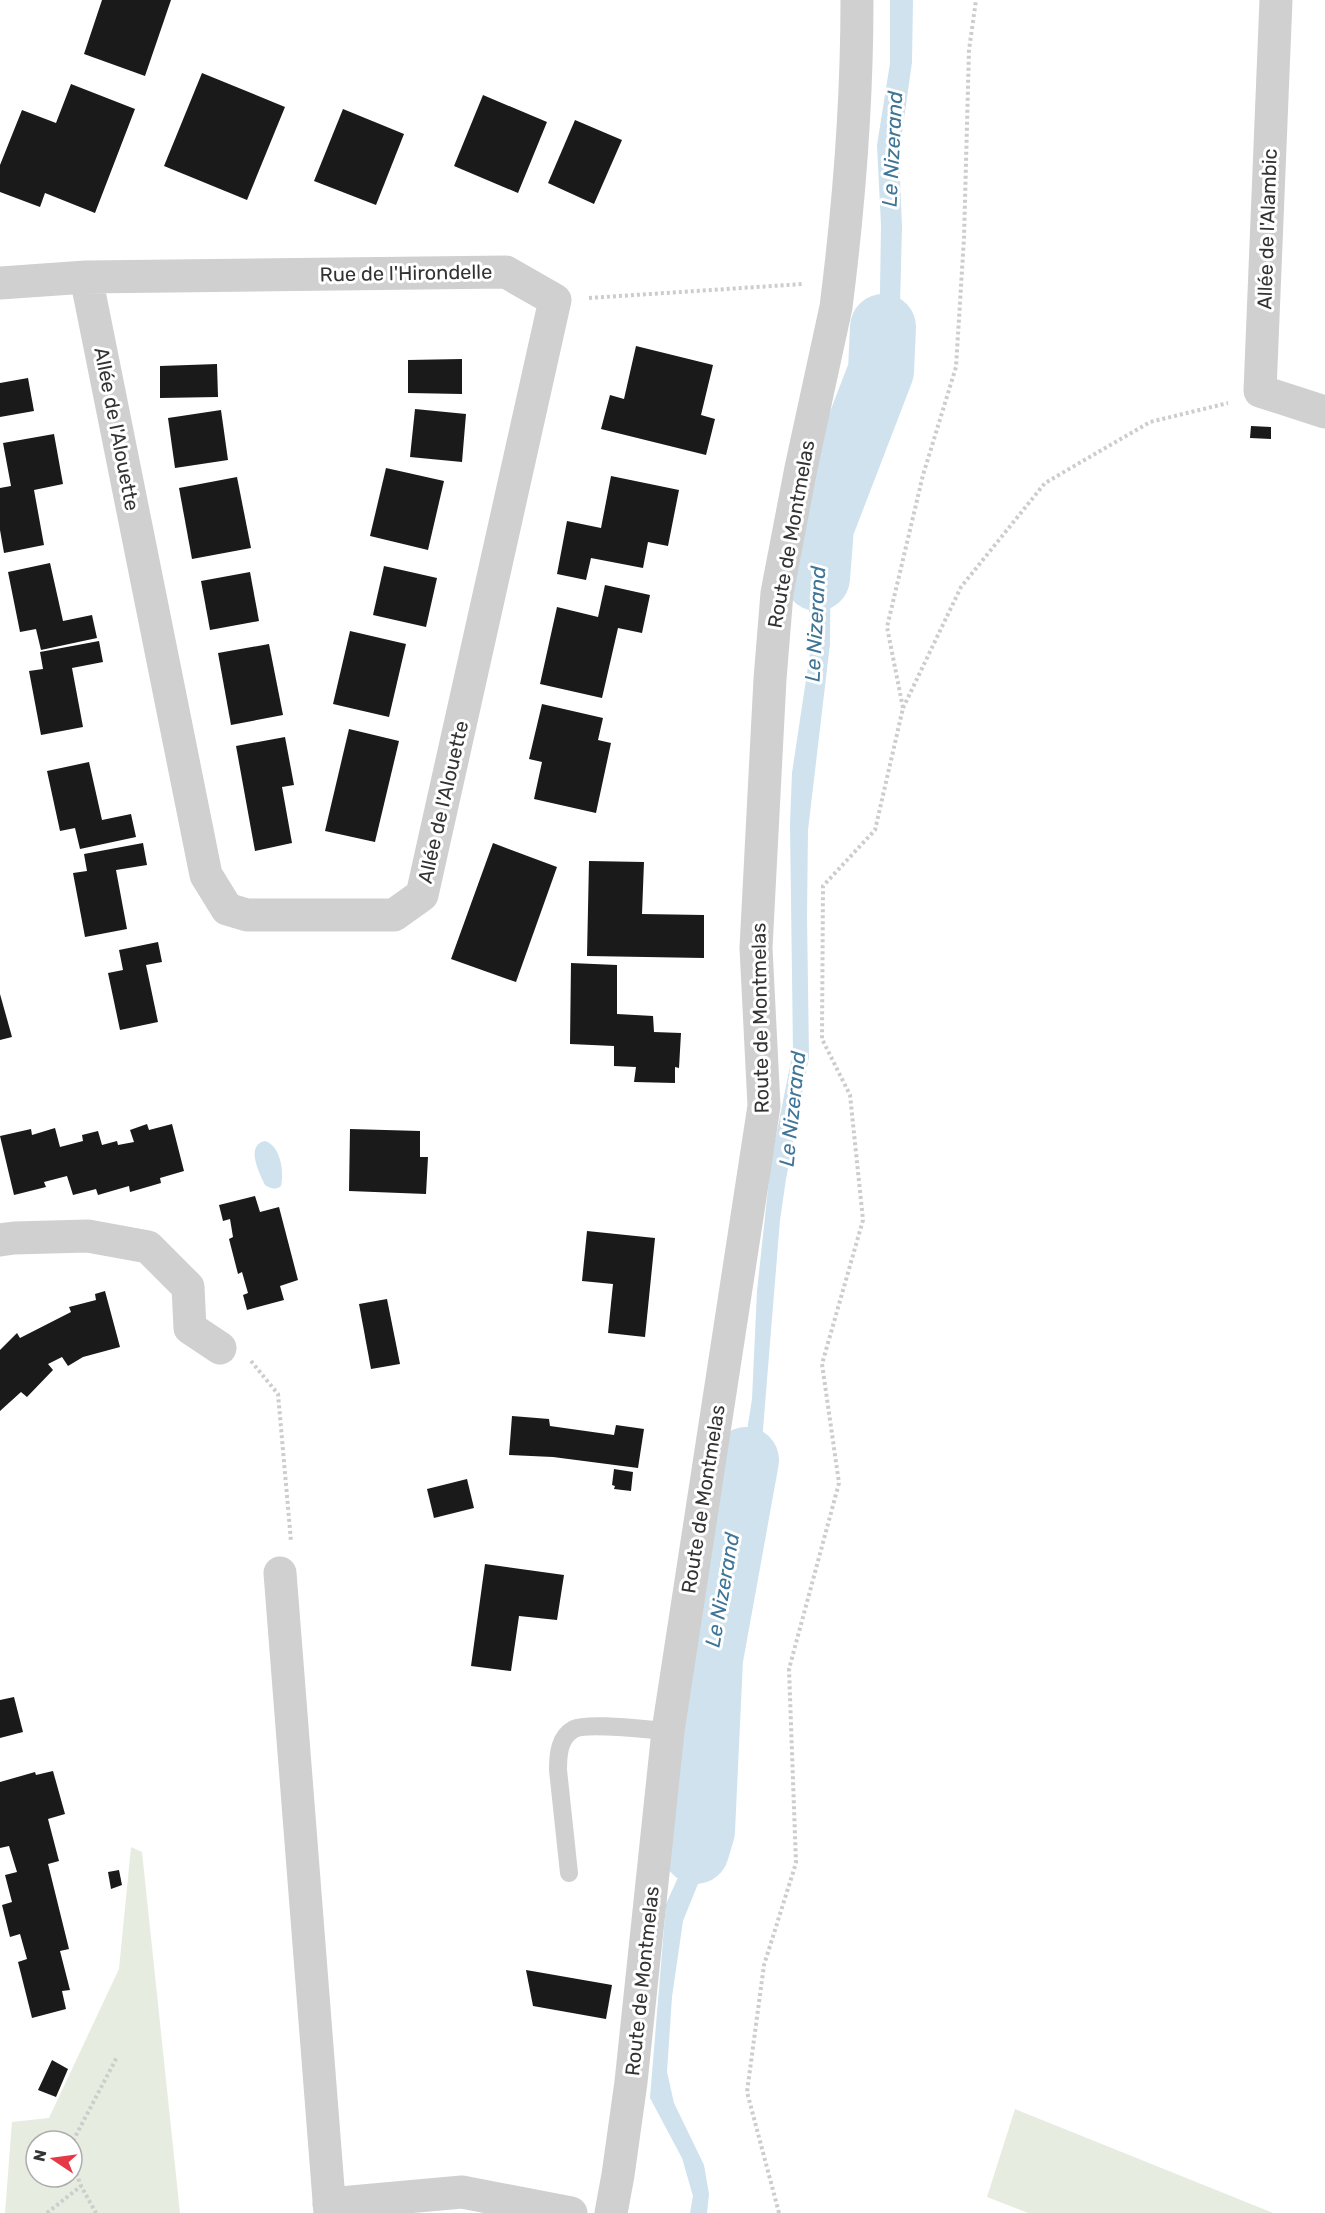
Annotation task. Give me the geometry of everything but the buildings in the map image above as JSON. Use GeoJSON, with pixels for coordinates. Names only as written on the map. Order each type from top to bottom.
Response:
{"type":"FeatureCollection","features":[{"type":"Feature","properties":{"kind":"street","name":"Route de Montmelas"},"geometry":{"type":"LineString","coordinates":[[611,2213],[631,2082],[668,1731],[764,1106],[756,948],[770,679],[777,593],[836,307],[850,193],[857,62],[857,0]]}},
{"type":"Feature","properties":{"kind":"street","name":"Allée de l'Alambic"},"geometry":{"type":"LineString","coordinates":[[1260,391],[1276,0]]}},
{"type":"Feature","properties":{"kind":"street","name":"Rue de l'Hirondelle"},"geometry":{"type":"LineString","coordinates":[[0,283],[86,278],[506,272],[555,300]]}},
{"type":"Feature","properties":{"kind":"street","name":"Allée de l'Alouette"},"geometry":{"type":"LineString","coordinates":[[86,278],[206,875],[226,909],[247,915],[394,915],[422,895],[555,300]]}},
{"type":"Feature","properties":{"kind":"street"},"geometry":{"type":"LineString","coordinates":[[1260,391],[1325,412]]}},
{"type":"Feature","properties":{"kind":"street"},"geometry":{"type":"LineString","coordinates":[[0,1240],[88,1236],[148,1247],[188,1287],[190,1328],[220,1347]]}},
{"type":"Feature","properties":{"kind":"street"},"geometry":{"type":"LineString","coordinates":[[280,1573],[330,2209],[462,2192],[571,2213]]}},
{"type":"Feature","properties":{"kind":"lane"},"geometry":{"type":"LineString","coordinates":[[569,1873],[558,1770],[558,1754],[562,1742],[575,1729],[598,1726],[668,1731]]}},
{"type":"Feature","properties":{"kind":"path"},"geometry":{"type":"LineString","coordinates":[[903,708],[887,627],[923,475],[956,367],[964,238],[969,50],[976,0]]}},
{"type":"Feature","properties":{"kind":"path"},"geometry":{"type":"LineString","coordinates":[[555,300],[839,281]]}},
{"type":"Feature","properties":{"kind":"path"},"geometry":{"type":"LineString","coordinates":[[779,2213],[747,2092],[764,1965],[796,1863],[789,1669],[839,1483],[822,1364],[863,1220],[850,1095],[822,1039],[823,886],[875,830],[903,708],[961,587],[1045,483],[1150,422],[1220,406],[1260,391]]}},
{"type":"Feature","properties":{"kind":"path"},"geometry":{"type":"LineString","coordinates":[[220,1347],[249,1358],[278,1394],[291,1541],[280,1573]]}},
{"type":"Feature","properties":{"kind":"path"},"geometry":{"type":"LineString","coordinates":[[79,2129],[117,2057]]}},
{"type":"Feature","properties":{"kind":"path"},"geometry":{"type":"LineString","coordinates":[[47,2213],[77,2189]]}},
{"type":"Feature","properties":{"kind":"path"},"geometry":{"type":"LineString","coordinates":[[83,2189],[96,2213]]}},
{"type":"Feature","properties":{"kind":"shaded area"},"geometry":{"type":"Polygon","coordinates":[[[131,1847],[142,1852],[180,2213],[5,2213],[12,2122],[49,2118],[119,1969],[131,1847]]]}},
{"type":"Feature","properties":{"kind":"shaded area"},"geometry":{"type":"Polygon","coordinates":[[[1015,2109],[1273,2213],[1028,2213],[987,2197],[1015,2109]]]}},
{"type":"Feature","properties":{"kind":"water"},"geometry":{"type":"Polygon","coordinates":[[[890,0],[913,0],[912,62],[899,155],[902,227],[900,305],[890,374],[846,440],[839,461],[831,514],[830,644],[808,830],[809,1057],[780,1220],[761,1454],[751,1502],[727,1555],[713,1648],[708,1692],[705,1761],[715,1802],[715,1834],[708,1859],[683,1921],[672,1997],[667,2072],[674,2103],[704,2165],[709,2194],[707,2213],[690,2213],[693,2196],[682,2158],[650,2098],[666,1904],[685,1862],[693,1833],[685,1748],[687,1730],[711,1561],[729,1512],[741,1469],[752,1399],[757,1291],[771,1161],[793,1051],[790,824],[792,773],[810,653],[808,541],[835,422],[866,377],[875,342],[880,292],[881,225],[877,145],[890,63],[890,0]]]}},
{"type":"Feature","properties":{"kind":"water"},"geometry":{"type":"Polygon","coordinates":[[[265,1141],[275,1148],[280,1160],[282,1180],[281,1186],[277,1188],[265,1185],[255,1160],[256,1148],[265,1141]]]}},
{"type":"Feature","properties":{"kind":"waterway","name":"Le Nizerand"},"geometry":{"type":"LineString","coordinates":[[817,578],[821,527],[881,371],[883,327]]}},
{"type":"Feature","properties":{"kind":"waterway","name":"Le Nizerand"},"geometry":{"type":"LineString","coordinates":[[696,1851],[702,1831],[710,1659],[746,1460]]}}]}
